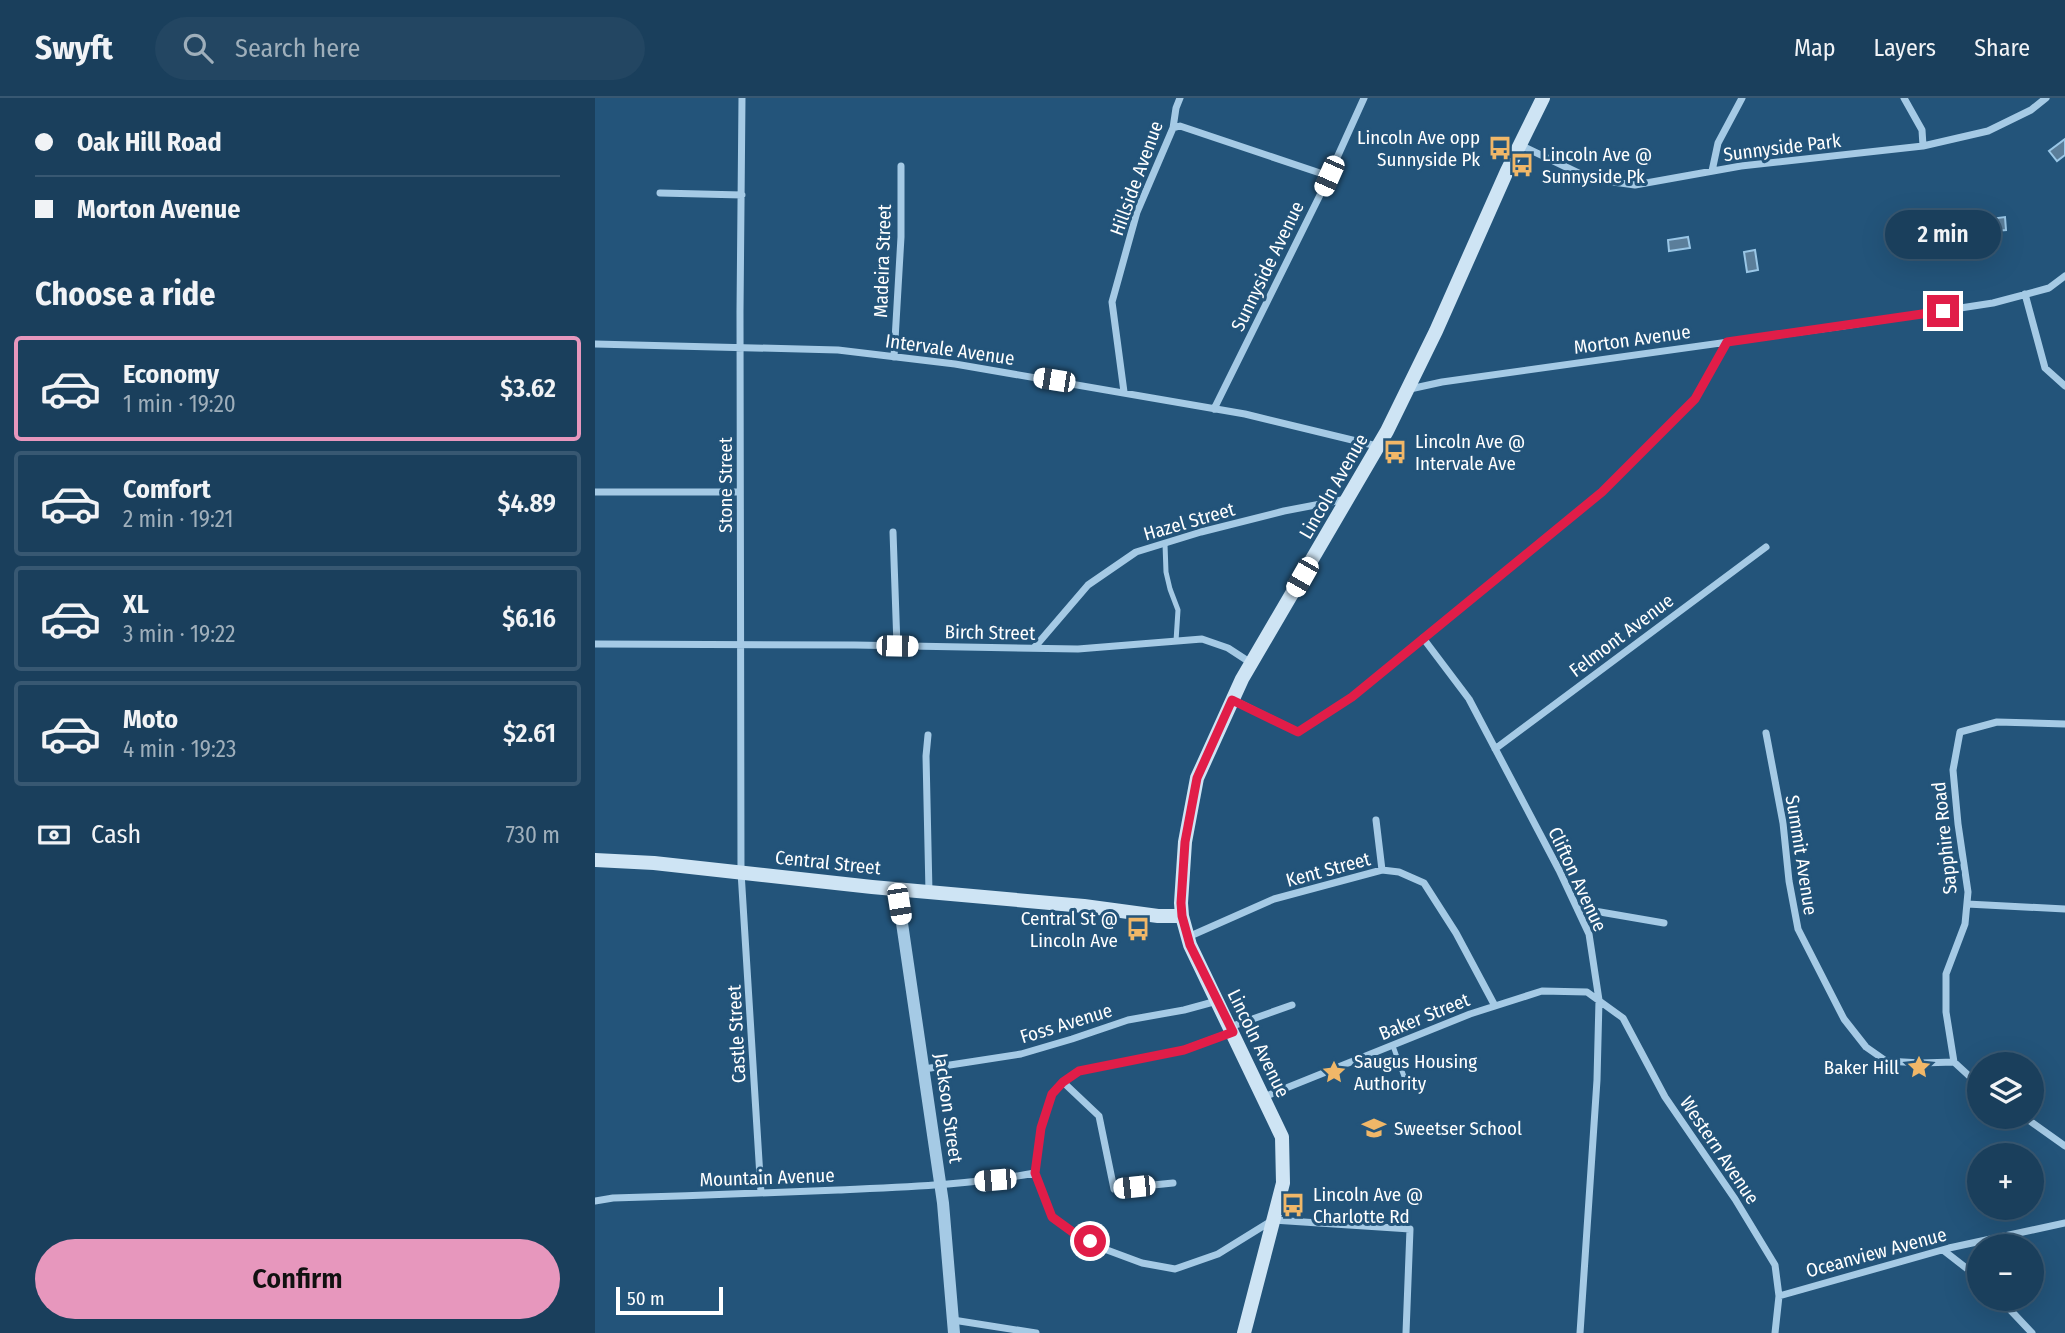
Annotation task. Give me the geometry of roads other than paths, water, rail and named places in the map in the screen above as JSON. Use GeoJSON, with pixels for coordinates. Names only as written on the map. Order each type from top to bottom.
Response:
{"type":"FeatureCollection","features":[{"type":"Feature","properties":{"kind":"main road","name":"Lincoln Avenue"},"geometry":{"type":"LineString","coordinates":[[1244,1333],[1283,1183],[1282,1137],[1190,945],[1182,916],[1185,842],[1197,778],[1251,663],[1378,446],[1407,390],[1543,98]]}},
{"type":"Feature","properties":{"kind":"main road","name":"Central Street"},"geometry":{"type":"LineString","coordinates":[[595,860],[654,863],[1084,906],[1158,916],[1182,916]]}},
{"type":"Feature","properties":{"kind":"street","name":"Stone Street"},"geometry":{"type":"LineString","coordinates":[[741,872],[739,645],[742,98]]}},
{"type":"Feature","properties":{"kind":"street","name":"Hillside Avenue"},"geometry":{"type":"LineString","coordinates":[[1124,392],[1112,302],[1137,212],[1173,128],[1180,98]]}},
{"type":"Feature","properties":{"kind":"street","name":"Sunnyside Avenue"},"geometry":{"type":"LineString","coordinates":[[1214,409],[1329,176],[1364,98]]}},
{"type":"Feature","properties":{"kind":"street"},"geometry":{"type":"LineString","coordinates":[[1712,171],[1718,143],[1742,98]]}},
{"type":"Feature","properties":{"kind":"street"},"geometry":{"type":"LineString","coordinates":[[1904,98],[1922,130],[1923,146]]}},
{"type":"Feature","properties":{"kind":"street","name":"Sunnyside Park"},"geometry":{"type":"LineString","coordinates":[[1520,145],[1591,179],[1635,185],[1741,166],[1923,146],[1988,131],[2031,110],[2046,98]]}},
{"type":"Feature","properties":{"kind":"street"},"geometry":{"type":"LineString","coordinates":[[1173,128],[1180,126],[1329,176]]}},
{"type":"Feature","properties":{"kind":"street","name":"Madeira Street"},"geometry":{"type":"LineString","coordinates":[[894,357],[901,237],[901,166]]}},
{"type":"Feature","properties":{"kind":"street"},"geometry":{"type":"LineString","coordinates":[[660,193],[742,195]]}},
{"type":"Feature","properties":{"kind":"street","name":"Morton Avenue"},"geometry":{"type":"LineString","coordinates":[[1407,390],[1442,382],[1993,303],[2049,288],[2065,276]]}},
{"type":"Feature","properties":{"kind":"street"},"geometry":{"type":"LineString","coordinates":[[2025,295],[2045,368],[2065,386]]}},
{"type":"Feature","properties":{"kind":"street"},"geometry":{"type":"LineString","coordinates":[[1232,700],[1298,732],[1352,697],[1602,492],[1695,399],[1727,342]]}},
{"type":"Feature","properties":{"kind":"street","name":"Intervale Avenue"},"geometry":{"type":"LineString","coordinates":[[595,344],[838,350],[955,364],[1245,414],[1378,446]]}},
{"type":"Feature","properties":{"kind":"street"},"geometry":{"type":"LineString","coordinates":[[595,492],[740,492]]}},
{"type":"Feature","properties":{"kind":"street","name":"Hazel Street"},"geometry":{"type":"LineString","coordinates":[[1034,648],[1088,584],[1136,552],[1284,511],[1347,499]]}},
{"type":"Feature","properties":{"kind":"street"},"geometry":{"type":"LineString","coordinates":[[894,532],[897,646]]}},
{"type":"Feature","properties":{"kind":"street","name":"Felmont Avenue"},"geometry":{"type":"LineString","coordinates":[[1495,749],[1766,547]]}},
{"type":"Feature","properties":{"kind":"street","name":"Clifton Avenue"},"geometry":{"type":"LineString","coordinates":[[1423,638],[1469,699],[1559,870],[1589,934],[1599,1000],[1596,1094],[1580,1333]]}},
{"type":"Feature","properties":{"kind":"street","name":"Birch Street"},"geometry":{"type":"LineString","coordinates":[[595,644],[1078,649],[1202,639],[1228,648],[1251,663]]}},
{"type":"Feature","properties":{"kind":"street","name":"Sapphire Road"},"geometry":{"type":"LineString","coordinates":[[1954,1062],[1946,1012],[1946,974],[1965,924],[1968,892],[1953,770],[1960,732],[1999,722],[2065,723]]}},
{"type":"Feature","properties":{"kind":"street","name":"Summit Avenue"},"geometry":{"type":"LineString","coordinates":[[1766,733],[1783,823],[1789,881],[1798,929],[1844,1019],[1866,1047],[1886,1061],[1954,1062]]}},
{"type":"Feature","properties":{"kind":"street"},"geometry":{"type":"LineString","coordinates":[[928,735],[926,756],[929,892]]}},
{"type":"Feature","properties":{"kind":"street"},"geometry":{"type":"LineString","coordinates":[[1376,820],[1382,870]]}},
{"type":"Feature","properties":{"kind":"street","name":"Kent Street"},"geometry":{"type":"LineString","coordinates":[[1188,937],[1274,899],[1382,870],[1399,872],[1424,883],[1456,933],[1496,1006]]}},
{"type":"Feature","properties":{"kind":"street","name":"Castle Street"},"geometry":{"type":"LineString","coordinates":[[741,872],[761,1193]]}},
{"type":"Feature","properties":{"kind":"street","name":"Jackson Street"},"geometry":{"type":"LineString","coordinates":[[897,889],[940,1185],[954,1327]]}},
{"type":"Feature","properties":{"kind":"street"},"geometry":{"type":"LineString","coordinates":[[1967,904],[2065,909]]}},
{"type":"Feature","properties":{"kind":"street"},"geometry":{"type":"LineString","coordinates":[[1577,908],[1664,923]]}},
{"type":"Feature","properties":{"kind":"street","name":"Baker Street"},"geometry":{"type":"LineString","coordinates":[[1264,1097],[1470,1014],[1542,991],[1587,992],[1599,1000]]}},
{"type":"Feature","properties":{"kind":"street","name":"Western Avenue"},"geometry":{"type":"LineString","coordinates":[[1599,1000],[1623,1018],[1665,1097],[1735,1199],[1775,1265],[1779,1296],[1775,1333]]}},
{"type":"Feature","properties":{"kind":"street","name":"Foss Avenue"},"geometry":{"type":"LineString","coordinates":[[923,1069],[1021,1054],[1128,1020],[1217,1001]]}},
{"type":"Feature","properties":{"kind":"street"},"geometry":{"type":"LineString","coordinates":[[1293,1005],[1184,1050],[1079,1071],[1052,1094],[1041,1128],[1035,1173],[1052,1217],[1074,1233],[1107,1250],[1142,1263],[1175,1269],[1218,1254],[1273,1220],[1410,1229],[1406,1333]]}},
{"type":"Feature","properties":{"kind":"street"},"geometry":{"type":"LineString","coordinates":[[1954,1062],[1967,1074]]}},
{"type":"Feature","properties":{"kind":"street"},"geometry":{"type":"LineString","coordinates":[[1063,1082],[1099,1116],[1114,1189],[1173,1183]]}},
{"type":"Feature","properties":{"kind":"street"},"geometry":{"type":"LineString","coordinates":[[2041,1129],[2065,1146]]}},
{"type":"Feature","properties":{"kind":"street","name":"Mountain Avenue"},"geometry":{"type":"LineString","coordinates":[[595,1201],[613,1198],[940,1185],[1035,1173]]}},
{"type":"Feature","properties":{"kind":"street","name":"Oceanview Avenue"},"geometry":{"type":"LineString","coordinates":[[1779,1296],[1943,1250],[2065,1223]]}},
{"type":"Feature","properties":{"kind":"street"},"geometry":{"type":"LineString","coordinates":[[1943,1250],[1967,1269]]}},
{"type":"Feature","properties":{"kind":"street"},"geometry":{"type":"LineString","coordinates":[[2011,1311],[2032,1333]]}},
{"type":"Feature","properties":{"kind":"street"},"geometry":{"type":"LineString","coordinates":[[954,1327],[1036,1333]]}},
{"type":"Feature","properties":{"kind":"lane"},"geometry":{"type":"LineString","coordinates":[[1165,544],[1166,572],[1178,610],[1176,641]]}},
{"type":"Feature","properties":{"kind":"lane"},"geometry":{"type":"LineString","coordinates":[[1393,1046],[1406,1082]]}},
{"type":"Feature","properties":{"kind":"water"},"geometry":{"type":"Polygon","coordinates":[[[2065,139],[2065,155],[2057,161],[2049,151],[2065,139]]]}},
{"type":"Feature","properties":{"kind":"water"},"geometry":{"type":"Polygon","coordinates":[[[2005,217],[2006,230],[1983,232],[1981,220],[2005,217]]]}},
{"type":"Feature","properties":{"kind":"water"},"geometry":{"type":"Polygon","coordinates":[[[1688,237],[1690,248],[1669,251],[1668,240],[1688,237]]]}},
{"type":"Feature","properties":{"kind":"water"},"geometry":{"type":"Polygon","coordinates":[[[1755,250],[1758,270],[1747,272],[1744,252],[1755,250]]]}},
{"type":"Feature","properties":{"kind":"place","name":"Lincoln Ave opp Sunnyside Pk"},"geometry":{"type":"Point","coordinates":[1500,148]}},
{"type":"Feature","properties":{"kind":"place","name":"Lincoln Ave @ Sunnyside Pk"},"geometry":{"type":"Point","coordinates":[1522,165]}},
{"type":"Feature","properties":{"kind":"place","name":"Lincoln Ave @ Intervale Ave"},"geometry":{"type":"Point","coordinates":[1395,452]}},
{"type":"Feature","properties":{"kind":"place","name":"Central St @ Lincoln Ave"},"geometry":{"type":"Point","coordinates":[1138,929]}},
{"type":"Feature","properties":{"kind":"place","name":"Baker Hill"},"geometry":{"type":"Point","coordinates":[1919,1067]}},
{"type":"Feature","properties":{"kind":"place","name":"Saugus Housing Authority"},"geometry":{"type":"Point","coordinates":[1334,1072]}},
{"type":"Feature","properties":{"kind":"place","name":"Sweetser School"},"geometry":{"type":"Point","coordinates":[1374,1128]}},
{"type":"Feature","properties":{"kind":"place","name":"Lincoln Ave @ Charlotte Rd"},"geometry":{"type":"Point","coordinates":[1293,1205]}}]}
